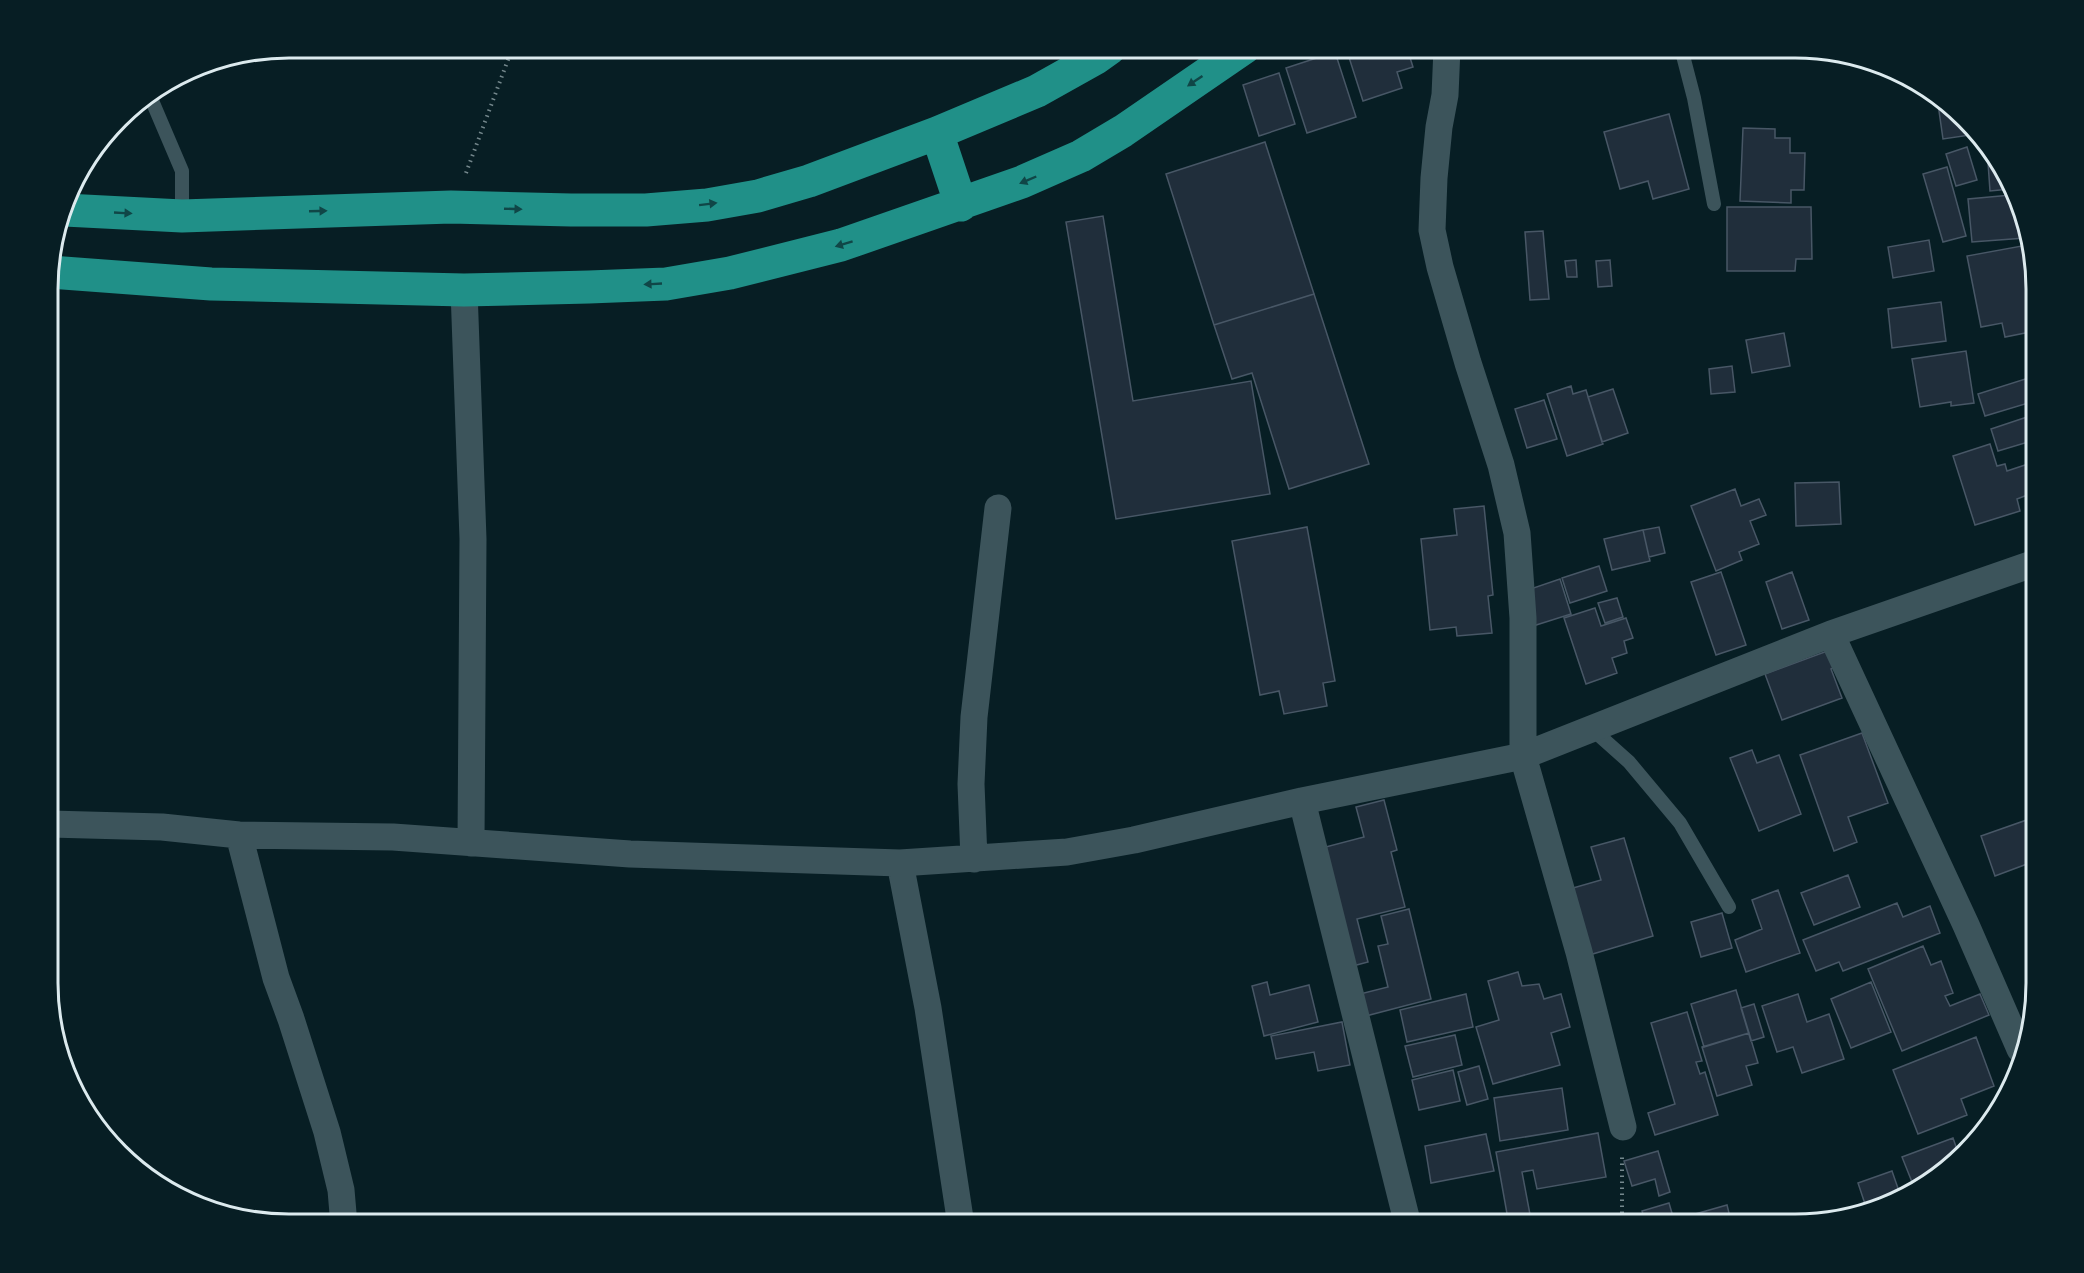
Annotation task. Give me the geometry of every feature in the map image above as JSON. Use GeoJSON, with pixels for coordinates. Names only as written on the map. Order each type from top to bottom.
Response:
{"type":"FeatureCollection","features":[{"type":"Feature","properties":{"kind":"highway"},"geometry":{"type":"LineString","coordinates":[[73,210],[182,216],[451,207],[646,210],[707,205],[758,196],[808,181],[1037,91],[1096,58]]}},
{"type":"Feature","properties":{"kind":"highway"},"geometry":{"type":"LineString","coordinates":[[59,273],[212,284],[464,290],[666,284],[730,273],[841,245],[1022,182],[1081,156],[1123,131],[1229,58]]}},
{"type":"Feature","properties":{"kind":"highway"},"geometry":{"type":"LineString","coordinates":[[937,132],[961,205]]}},
{"type":"Feature","properties":{"kind":"street"},"geometry":{"type":"LineString","coordinates":[[1447,58],[1434,178],[1432,230],[1440,267],[1501,465],[1516,533],[1523,618],[1524,756],[1579,952],[1623,1127]]}},
{"type":"Feature","properties":{"kind":"street"},"geometry":{"type":"LineString","coordinates":[[464,290],[473,539],[471,843]]}},
{"type":"Feature","properties":{"kind":"street"},"geometry":{"type":"LineString","coordinates":[[974,860],[971,784],[974,717],[998,508]]}},
{"type":"Feature","properties":{"kind":"street"},"geometry":{"type":"LineString","coordinates":[[58,824],[162,826],[239,835],[393,837],[630,854],[900,863],[974,860],[1067,852],[1134,840],[1302,801],[1524,756],[1831,634],[2025,567]]}},
{"type":"Feature","properties":{"kind":"street"},"geometry":{"type":"LineString","coordinates":[[1831,634],[1966,925],[2018,1043]]}},
{"type":"Feature","properties":{"kind":"street"},"geometry":{"type":"LineString","coordinates":[[1302,801],[1405,1214]]}},
{"type":"Feature","properties":{"kind":"street"},"geometry":{"type":"LineString","coordinates":[[239,835],[276,978],[327,1132],[341,1190],[343,1214]]}},
{"type":"Feature","properties":{"kind":"street"},"geometry":{"type":"LineString","coordinates":[[900,863],[928,1008],[959,1214]]}},
{"type":"Feature","properties":{"kind":"lane"},"geometry":{"type":"LineString","coordinates":[[1684,58],[1694,98],[1714,204]]}},
{"type":"Feature","properties":{"kind":"lane"},"geometry":{"type":"LineString","coordinates":[[153,103],[182,171],[182,216]]}},
{"type":"Feature","properties":{"kind":"lane"},"geometry":{"type":"LineString","coordinates":[[1592,729],[1629,762],[1680,824],[1729,906]]}},
{"type":"Feature","properties":{"kind":"path"},"geometry":{"type":"LineString","coordinates":[[451,207],[476,150],[509,58]]}},
{"type":"Feature","properties":{"kind":"path"},"geometry":{"type":"LineString","coordinates":[[1622,1214],[1623,1127]]}},
{"type":"Feature","properties":{"kind":"building"},"geometry":{"type":"Polygon","coordinates":[[[1317,58],[1337,58],[1356,117],[1307,133],[1286,68],[1317,58]]]}},
{"type":"Feature","properties":{"kind":"building"},"geometry":{"type":"Polygon","coordinates":[[[1349,58],[1410,58],[1413,67],[1397,72],[1402,88],[1363,101],[1349,58]]]}},
{"type":"Feature","properties":{"kind":"building"},"geometry":{"type":"Polygon","coordinates":[[[1279,73],[1295,124],[1259,136],[1243,85],[1279,73]]]}},
{"type":"Feature","properties":{"kind":"building"},"geometry":{"type":"Polygon","coordinates":[[[1939,109],[1967,136],[1943,139],[1939,109]]]}},
{"type":"Feature","properties":{"kind":"building"},"geometry":{"type":"Polygon","coordinates":[[[1669,114],[1689,189],[1653,199],[1648,181],[1620,189],[1604,132],[1669,114]]]}},
{"type":"Feature","properties":{"kind":"building"},"geometry":{"type":"Polygon","coordinates":[[[1743,128],[1775,129],[1775,138],[1790,138],[1790,153],[1805,153],[1804,190],[1791,190],[1791,203],[1740,201],[1743,128]]]}},
{"type":"Feature","properties":{"kind":"building"},"geometry":{"type":"Polygon","coordinates":[[[1265,142],[1314,294],[1214,325],[1166,174],[1265,142]]]}},
{"type":"Feature","properties":{"kind":"building"},"geometry":{"type":"Polygon","coordinates":[[[1967,147],[1977,180],[1956,186],[1946,154],[1967,147]]]}},
{"type":"Feature","properties":{"kind":"building"},"geometry":{"type":"Polygon","coordinates":[[[1988,163],[2003,190],[1990,191],[1988,163]]]}},
{"type":"Feature","properties":{"kind":"building"},"geometry":{"type":"Polygon","coordinates":[[[1947,167],[1966,236],[1943,242],[1923,174],[1947,167]]]}},
{"type":"Feature","properties":{"kind":"building"},"geometry":{"type":"Polygon","coordinates":[[[2006,195],[2020,238],[1972,242],[1968,199],[2006,195]]]}},
{"type":"Feature","properties":{"kind":"building"},"geometry":{"type":"Polygon","coordinates":[[[1727,207],[1811,207],[1812,259],[1796,259],[1795,271],[1727,271],[1727,207]]]}},
{"type":"Feature","properties":{"kind":"building"},"geometry":{"type":"Polygon","coordinates":[[[1103,216],[1133,401],[1251,381],[1270,494],[1116,519],[1066,222],[1103,216]]]}},
{"type":"Feature","properties":{"kind":"building"},"geometry":{"type":"Polygon","coordinates":[[[1543,231],[1549,299],[1530,300],[1525,232],[1543,231]]]}},
{"type":"Feature","properties":{"kind":"building"},"geometry":{"type":"Polygon","coordinates":[[[1929,240],[1934,271],[1893,278],[1888,247],[1929,240]]]}},
{"type":"Feature","properties":{"kind":"building"},"geometry":{"type":"Polygon","coordinates":[[[2021,246],[2025,275],[2025,333],[2005,337],[2002,323],[1981,327],[1967,256],[2021,246]]]}},
{"type":"Feature","properties":{"kind":"building"},"geometry":{"type":"Polygon","coordinates":[[[1576,260],[1577,277],[1567,277],[1565,261],[1576,260]]]}},
{"type":"Feature","properties":{"kind":"building"},"geometry":{"type":"Polygon","coordinates":[[[1610,260],[1612,286],[1598,287],[1596,261],[1610,260]]]}},
{"type":"Feature","properties":{"kind":"building"},"geometry":{"type":"Polygon","coordinates":[[[1314,294],[1369,464],[1289,489],[1252,373],[1232,379],[1214,325],[1314,294]]]}},
{"type":"Feature","properties":{"kind":"building"},"geometry":{"type":"Polygon","coordinates":[[[1941,302],[1946,341],[1892,348],[1888,309],[1941,302]]]}},
{"type":"Feature","properties":{"kind":"building"},"geometry":{"type":"Polygon","coordinates":[[[1784,333],[1790,366],[1752,373],[1746,340],[1784,333]]]}},
{"type":"Feature","properties":{"kind":"building"},"geometry":{"type":"Polygon","coordinates":[[[1966,351],[1974,403],[1951,406],[1951,402],[1920,407],[1912,359],[1966,351]]]}},
{"type":"Feature","properties":{"kind":"building"},"geometry":{"type":"Polygon","coordinates":[[[1732,366],[1735,392],[1711,394],[1709,369],[1732,366]]]}},
{"type":"Feature","properties":{"kind":"building"},"geometry":{"type":"Polygon","coordinates":[[[2025,379],[2025,404],[1985,416],[1978,394],[2025,379]]]}},
{"type":"Feature","properties":{"kind":"building"},"geometry":{"type":"Polygon","coordinates":[[[1571,386],[1573,394],[1586,390],[1603,444],[1567,456],[1547,394],[1571,386]]]}},
{"type":"Feature","properties":{"kind":"building"},"geometry":{"type":"Polygon","coordinates":[[[1613,389],[1628,433],[1602,442],[1588,397],[1613,389]]]}},
{"type":"Feature","properties":{"kind":"building"},"geometry":{"type":"Polygon","coordinates":[[[1544,400],[1557,439],[1527,448],[1515,409],[1544,400]]]}},
{"type":"Feature","properties":{"kind":"building"},"geometry":{"type":"Polygon","coordinates":[[[2025,418],[2025,443],[1998,451],[1991,429],[2025,418]]]}},
{"type":"Feature","properties":{"kind":"building"},"geometry":{"type":"Polygon","coordinates":[[[1990,444],[1997,466],[2005,464],[2007,471],[2025,465],[2025,496],[2017,499],[2020,511],[1975,525],[1953,456],[1990,444]]]}},
{"type":"Feature","properties":{"kind":"building"},"geometry":{"type":"Polygon","coordinates":[[[1839,482],[1841,524],[1796,526],[1795,483],[1839,482]]]}},
{"type":"Feature","properties":{"kind":"building"},"geometry":{"type":"Polygon","coordinates":[[[1735,489],[1741,506],[1759,499],[1766,515],[1750,521],[1759,544],[1739,552],[1742,560],[1716,571],[1691,506],[1735,489]]]}},
{"type":"Feature","properties":{"kind":"building"},"geometry":{"type":"Polygon","coordinates":[[[1484,506],[1493,595],[1488,596],[1492,633],[1457,636],[1456,627],[1430,630],[1421,539],[1457,535],[1454,509],[1484,506]]]}},
{"type":"Feature","properties":{"kind":"building"},"geometry":{"type":"Polygon","coordinates":[[[1307,527],[1335,681],[1323,683],[1327,706],[1284,714],[1279,691],[1260,695],[1232,541],[1307,527]]]}},
{"type":"Feature","properties":{"kind":"building"},"geometry":{"type":"Polygon","coordinates":[[[1659,527],[1665,553],[1649,557],[1643,530],[1659,527]]]}},
{"type":"Feature","properties":{"kind":"building"},"geometry":{"type":"Polygon","coordinates":[[[1643,530],[1650,561],[1612,570],[1604,539],[1643,530]]]}},
{"type":"Feature","properties":{"kind":"building"},"geometry":{"type":"Polygon","coordinates":[[[1599,566],[1607,591],[1570,603],[1562,578],[1599,566]]]}},
{"type":"Feature","properties":{"kind":"building"},"geometry":{"type":"Polygon","coordinates":[[[1721,572],[1746,645],[1716,655],[1691,582],[1721,572]]]}},
{"type":"Feature","properties":{"kind":"building"},"geometry":{"type":"Polygon","coordinates":[[[1792,572],[1809,620],[1782,629],[1766,582],[1792,572]]]}},
{"type":"Feature","properties":{"kind":"building"},"geometry":{"type":"Polygon","coordinates":[[[1560,579],[1571,614],[1533,626],[1522,592],[1560,579]]]}},
{"type":"Feature","properties":{"kind":"building"},"geometry":{"type":"Polygon","coordinates":[[[1617,598],[1623,617],[1605,623],[1598,603],[1617,598]]]}},
{"type":"Feature","properties":{"kind":"building"},"geometry":{"type":"Polygon","coordinates":[[[1595,608],[1601,626],[1626,618],[1633,638],[1624,641],[1627,653],[1612,658],[1617,673],[1586,684],[1564,618],[1595,608]]]}},
{"type":"Feature","properties":{"kind":"building"},"geometry":{"type":"Polygon","coordinates":[[[1830,650],[1836,667],[1831,669],[1842,698],[1782,720],[1765,674],[1830,650]]]}},
{"type":"Feature","properties":{"kind":"building"},"geometry":{"type":"Polygon","coordinates":[[[1862,733],[1888,803],[1848,817],[1857,842],[1834,851],[1800,755],[1862,733]]]}},
{"type":"Feature","properties":{"kind":"building"},"geometry":{"type":"Polygon","coordinates":[[[1752,750],[1757,763],[1779,755],[1801,814],[1759,831],[1730,758],[1752,750]]]}},
{"type":"Feature","properties":{"kind":"building"},"geometry":{"type":"Polygon","coordinates":[[[1384,800],[1397,850],[1391,852],[1405,907],[1357,919],[1368,962],[1349,967],[1318,849],[1364,837],[1356,807],[1384,800]]]}},
{"type":"Feature","properties":{"kind":"building"},"geometry":{"type":"Polygon","coordinates":[[[2025,821],[2025,865],[1995,876],[1981,836],[2025,821]]]}},
{"type":"Feature","properties":{"kind":"building"},"geometry":{"type":"Polygon","coordinates":[[[1624,838],[1653,936],[1586,956],[1566,890],[1601,880],[1591,847],[1624,838]]]}},
{"type":"Feature","properties":{"kind":"building"},"geometry":{"type":"Polygon","coordinates":[[[1848,875],[1860,907],[1814,925],[1801,893],[1848,875]]]}},
{"type":"Feature","properties":{"kind":"building"},"geometry":{"type":"Polygon","coordinates":[[[1778,890],[1800,953],[1746,972],[1735,940],[1762,929],[1752,900],[1778,890]]]}},
{"type":"Feature","properties":{"kind":"building"},"geometry":{"type":"Polygon","coordinates":[[[1897,903],[1903,917],[1930,906],[1940,933],[1843,971],[1839,962],[1816,971],[1803,940],[1897,903]]]}},
{"type":"Feature","properties":{"kind":"building"},"geometry":{"type":"Polygon","coordinates":[[[1409,909],[1431,999],[1362,1017],[1356,995],[1388,987],[1378,946],[1388,944],[1381,916],[1409,909]]]}},
{"type":"Feature","properties":{"kind":"building"},"geometry":{"type":"Polygon","coordinates":[[[1722,913],[1732,948],[1701,957],[1691,922],[1722,913]]]}},
{"type":"Feature","properties":{"kind":"building"},"geometry":{"type":"Polygon","coordinates":[[[1923,946],[1931,965],[1941,961],[1953,993],[1945,996],[1950,1006],[1980,994],[1989,1015],[1902,1051],[1868,969],[1923,946]]]}},
{"type":"Feature","properties":{"kind":"building"},"geometry":{"type":"Polygon","coordinates":[[[1518,972],[1522,986],[1539,984],[1544,999],[1561,994],[1570,1027],[1551,1033],[1560,1065],[1493,1084],[1476,1027],[1499,1020],[1488,981],[1518,972]]]}},
{"type":"Feature","properties":{"kind":"building"},"geometry":{"type":"Polygon","coordinates":[[[1267,982],[1270,995],[1309,985],[1318,1022],[1264,1036],[1252,986],[1267,982]]]}},
{"type":"Feature","properties":{"kind":"building"},"geometry":{"type":"Polygon","coordinates":[[[1871,982],[1891,1032],[1851,1048],[1831,999],[1871,982]]]}},
{"type":"Feature","properties":{"kind":"building"},"geometry":{"type":"Polygon","coordinates":[[[1736,990],[1749,1033],[1704,1047],[1691,1004],[1736,990]]]}},
{"type":"Feature","properties":{"kind":"building"},"geometry":{"type":"Polygon","coordinates":[[[1466,994],[1473,1027],[1407,1042],[1400,1010],[1466,994]]]}},
{"type":"Feature","properties":{"kind":"building"},"geometry":{"type":"Polygon","coordinates":[[[1798,994],[1807,1022],[1829,1014],[1844,1059],[1802,1073],[1793,1047],[1777,1052],[1762,1006],[1798,994]]]}},
{"type":"Feature","properties":{"kind":"building"},"geometry":{"type":"Polygon","coordinates":[[[1754,1004],[1764,1037],[1751,1041],[1741,1008],[1754,1004]]]}},
{"type":"Feature","properties":{"kind":"building"},"geometry":{"type":"Polygon","coordinates":[[[1687,1012],[1702,1061],[1696,1062],[1700,1074],[1705,1072],[1718,1115],[1655,1135],[1648,1113],[1675,1104],[1651,1023],[1687,1012]]]}},
{"type":"Feature","properties":{"kind":"building"},"geometry":{"type":"Polygon","coordinates":[[[1342,1022],[1350,1065],[1318,1071],[1314,1052],[1276,1059],[1271,1036],[1342,1022]]]}},
{"type":"Feature","properties":{"kind":"building"},"geometry":{"type":"Polygon","coordinates":[[[1749,1033],[1758,1063],[1746,1066],[1752,1085],[1717,1096],[1702,1047],[1749,1033]]]}},
{"type":"Feature","properties":{"kind":"building"},"geometry":{"type":"Polygon","coordinates":[[[1455,1035],[1462,1065],[1413,1077],[1405,1046],[1455,1035]]]}},
{"type":"Feature","properties":{"kind":"building"},"geometry":{"type":"Polygon","coordinates":[[[1976,1037],[1994,1086],[1961,1099],[1967,1115],[1918,1134],[1893,1070],[1976,1037]]]}},
{"type":"Feature","properties":{"kind":"building"},"geometry":{"type":"Polygon","coordinates":[[[1479,1066],[1488,1099],[1467,1105],[1458,1072],[1479,1066]]]}},
{"type":"Feature","properties":{"kind":"building"},"geometry":{"type":"Polygon","coordinates":[[[1453,1070],[1460,1101],[1419,1110],[1412,1080],[1453,1070]]]}},
{"type":"Feature","properties":{"kind":"building"},"geometry":{"type":"Polygon","coordinates":[[[1562,1088],[1568,1130],[1500,1141],[1494,1098],[1562,1088]]]}},
{"type":"Feature","properties":{"kind":"building"},"geometry":{"type":"Polygon","coordinates":[[[1598,1133],[1606,1177],[1537,1189],[1533,1170],[1522,1172],[1530,1214],[1507,1214],[1496,1152],[1598,1133]]]}},
{"type":"Feature","properties":{"kind":"building"},"geometry":{"type":"Polygon","coordinates":[[[1486,1134],[1494,1171],[1431,1183],[1425,1146],[1486,1134]]]}},
{"type":"Feature","properties":{"kind":"building"},"geometry":{"type":"Polygon","coordinates":[[[1953,1138],[1957,1148],[1912,1183],[1902,1157],[1953,1138]]]}},
{"type":"Feature","properties":{"kind":"building"},"geometry":{"type":"Polygon","coordinates":[[[1658,1151],[1670,1192],[1659,1196],[1655,1179],[1632,1186],[1624,1161],[1658,1151]]]}},
{"type":"Feature","properties":{"kind":"building"},"geometry":{"type":"Polygon","coordinates":[[[1892,1171],[1899,1190],[1865,1203],[1858,1183],[1892,1171]]]}},
{"type":"Feature","properties":{"kind":"building"},"geometry":{"type":"Polygon","coordinates":[[[1669,1203],[1672,1214],[1643,1214],[1642,1211],[1669,1203]]]}},
{"type":"Feature","properties":{"kind":"building"},"geometry":{"type":"Polygon","coordinates":[[[1727,1205],[1729,1214],[1695,1214],[1727,1205]]]}}]}
